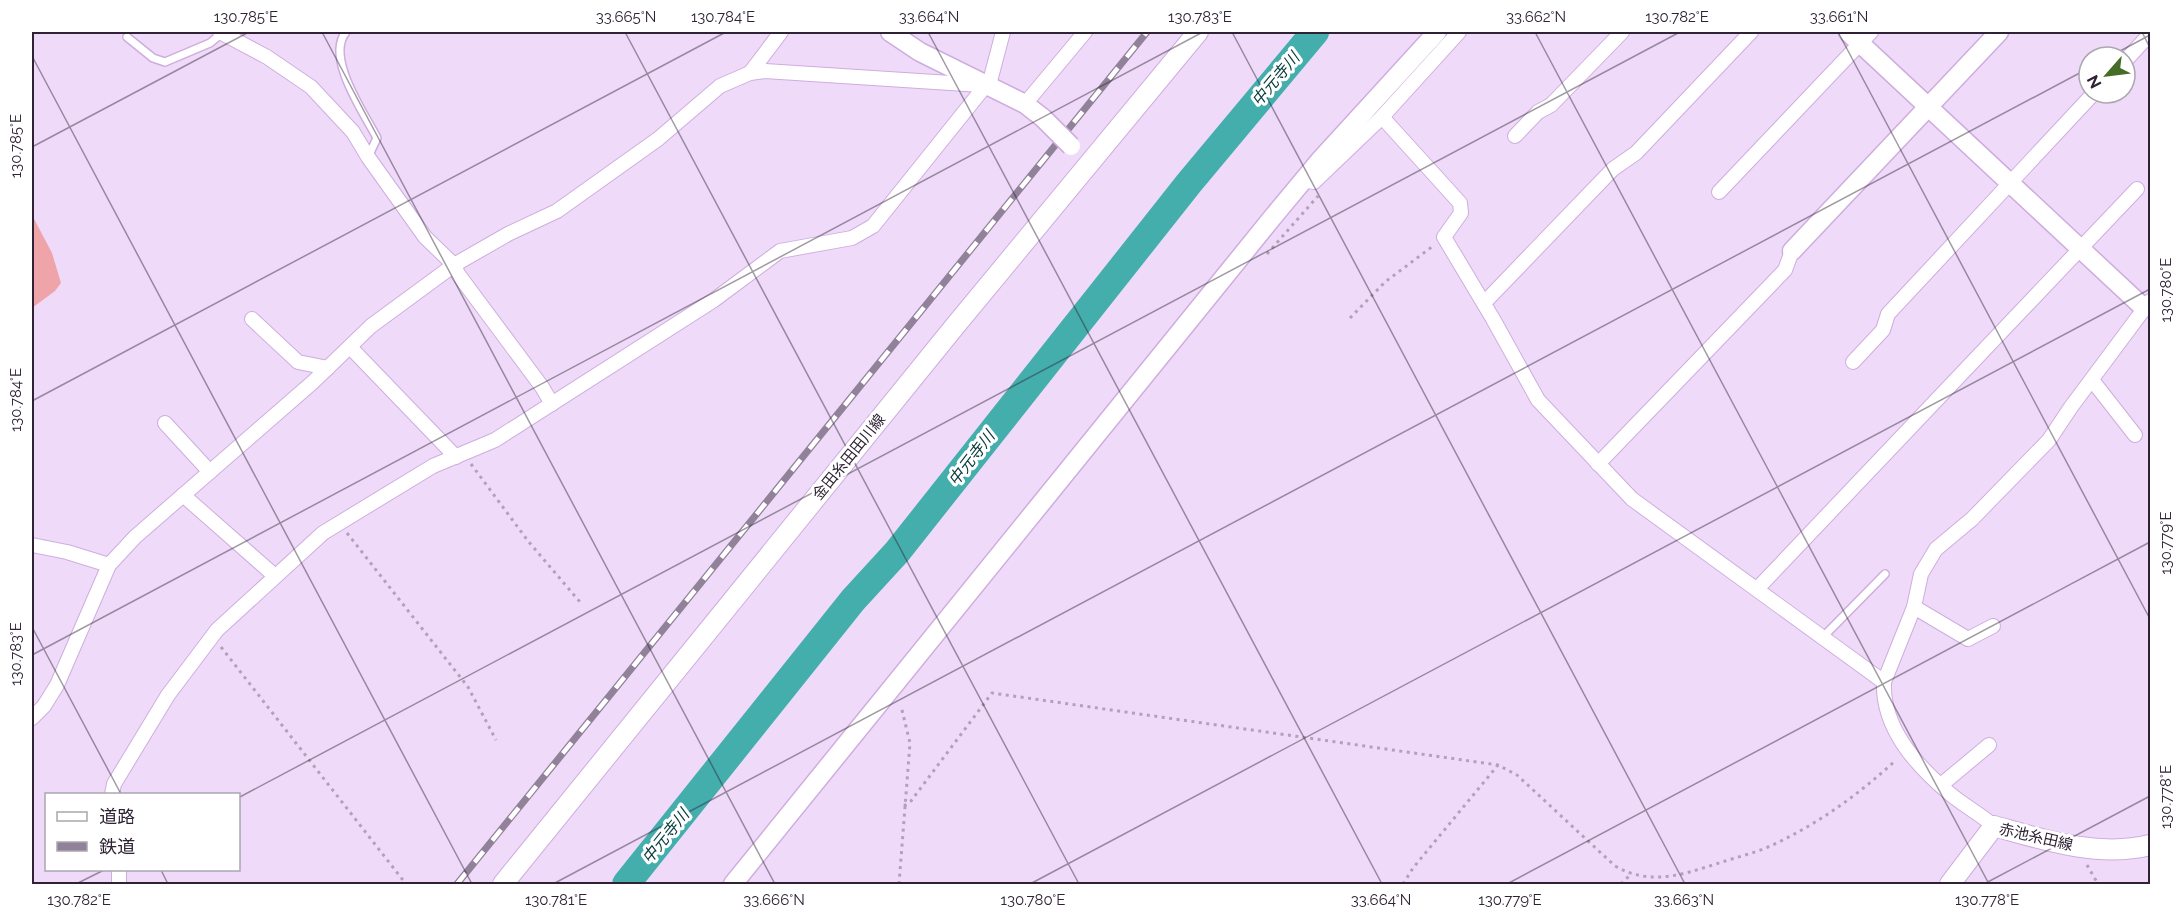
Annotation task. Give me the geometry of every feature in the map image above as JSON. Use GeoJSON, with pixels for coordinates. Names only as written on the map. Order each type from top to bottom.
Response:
{"type":"FeatureCollection","features":[{"type":"Feature","properties":{"kind":"main road","name":"金田糸田田川線"},"geometry":{"type":"LineString","coordinates":[[502,885],[955,326],[1198,32]]}},
{"type":"Feature","properties":{"kind":"main road","name":"赤池糸田線"},"geometry":{"type":"LineString","coordinates":[[1950,885],[1994,826],[2095,850],[2138,848],[2151,845]]}},
{"type":"Feature","properties":{"kind":"street"},"geometry":{"type":"LineString","coordinates":[[221,32],[267,57],[311,87],[353,132],[425,237],[454,265],[458,274],[542,387],[552,404]]}},
{"type":"Feature","properties":{"kind":"street"},"geometry":{"type":"LineString","coordinates":[[750,73],[781,32]]}},
{"type":"Feature","properties":{"kind":"street"},"geometry":{"type":"LineString","coordinates":[[890,32],[920,52],[1025,104],[1043,118],[1089,164]]}},
{"type":"Feature","properties":{"kind":"street"},"geometry":{"type":"LineString","coordinates":[[112,793],[114,784],[168,695],[211,638],[323,533],[433,466],[495,440],[714,300],[780,251],[852,238],[873,226],[986,85],[989,86],[1003,32]]}},
{"type":"Feature","properties":{"kind":"street"},"geometry":{"type":"LineString","coordinates":[[1025,104],[1085,32]]}},
{"type":"Feature","properties":{"kind":"street"},"geometry":{"type":"LineString","coordinates":[[733,885],[1303,180],[1437,32]]}},
{"type":"Feature","properties":{"kind":"street"},"geometry":{"type":"LineString","coordinates":[[1303,180],[1314,182],[1382,117],[1459,32]]}},
{"type":"Feature","properties":{"kind":"street"},"geometry":{"type":"LineString","coordinates":[[1515,136],[1538,112],[1551,105],[1622,32]]}},
{"type":"Feature","properties":{"kind":"street"},"geometry":{"type":"LineString","coordinates":[[1484,303],[1613,169],[1636,153],[1721,65],[1748,32]]}},
{"type":"Feature","properties":{"kind":"street"},"geometry":{"type":"LineString","coordinates":[[1598,464],[1785,270],[1792,251],[1999,32]]}},
{"type":"Feature","properties":{"kind":"street"},"geometry":{"type":"LineString","coordinates":[[2137,49],[2151,34]]}},
{"type":"Feature","properties":{"kind":"street"},"geometry":{"type":"LineString","coordinates":[[1719,192],[1860,35],[1928,105],[2081,250],[2148,308],[2049,440],[1972,519],[1936,549],[1921,574],[1914,607],[1884,682],[1884,694],[1891,723],[1907,750],[1950,794],[1994,826]]}},
{"type":"Feature","properties":{"kind":"street"},"geometry":{"type":"LineString","coordinates":[[32,718],[57,685],[109,565],[135,537],[328,368],[371,326],[454,265],[508,234],[557,211],[658,139],[720,86],[750,73],[765,71],[986,85]]}},
{"type":"Feature","properties":{"kind":"street"},"geometry":{"type":"LineString","coordinates":[[1853,362],[1883,330],[1888,314],[2083,105]]}},
{"type":"Feature","properties":{"kind":"street"},"geometry":{"type":"LineString","coordinates":[[1382,117],[1460,203],[1461,213],[1444,237],[1538,400],[1632,499],[1884,682]]}},
{"type":"Feature","properties":{"kind":"street"},"geometry":{"type":"LineString","coordinates":[[1757,589],[2137,189]]}},
{"type":"Feature","properties":{"kind":"street"},"geometry":{"type":"LineString","coordinates":[[252,319],[298,362],[328,368]]}},
{"type":"Feature","properties":{"kind":"street"},"geometry":{"type":"LineString","coordinates":[[350,347],[460,455]]}},
{"type":"Feature","properties":{"kind":"street"},"geometry":{"type":"LineString","coordinates":[[2092,380],[2135,435]]}},
{"type":"Feature","properties":{"kind":"street"},"geometry":{"type":"LineString","coordinates":[[165,423],[210,472]]}},
{"type":"Feature","properties":{"kind":"street"},"geometry":{"type":"LineString","coordinates":[[183,495],[275,576]]}},
{"type":"Feature","properties":{"kind":"street"},"geometry":{"type":"LineString","coordinates":[[32,545],[68,552],[109,565]]}},
{"type":"Feature","properties":{"kind":"street"},"geometry":{"type":"LineString","coordinates":[[1914,607],[1968,639],[1993,626]]}},
{"type":"Feature","properties":{"kind":"street"},"geometry":{"type":"LineString","coordinates":[[1941,785],[1989,745]]}},
{"type":"Feature","properties":{"kind":"lane"},"geometry":{"type":"LineString","coordinates":[[127,37],[153,58],[165,62],[210,43],[221,32]]}},
{"type":"Feature","properties":{"kind":"lane"},"geometry":{"type":"LineString","coordinates":[[346,32],[341,38],[340,61],[352,94],[377,138],[369,157]]}},
{"type":"Feature","properties":{"kind":"lane"},"geometry":{"type":"LineString","coordinates":[[1822,637],[1885,574]]}},
{"type":"Feature","properties":{"kind":"path"},"geometry":{"type":"LineString","coordinates":[[1350,318],[1385,282],[1444,237]]}},
{"type":"Feature","properties":{"kind":"path"},"geometry":{"type":"LineString","coordinates":[[460,455],[580,602]]}},
{"type":"Feature","properties":{"kind":"path"},"geometry":{"type":"LineString","coordinates":[[339,524],[468,687],[496,740]]}},
{"type":"Feature","properties":{"kind":"path"},"geometry":{"type":"LineString","coordinates":[[211,638],[219,644],[406,885]]}},
{"type":"Feature","properties":{"kind":"path"},"geometry":{"type":"LineString","coordinates":[[904,806],[911,801],[992,693],[1498,765],[1517,775],[1616,866],[1630,874],[1667,878],[1767,847],[1810,826],[1861,792],[1907,750]]}},
{"type":"Feature","properties":{"kind":"path"},"geometry":{"type":"LineString","coordinates":[[899,885],[910,743],[901,706]]}},
{"type":"Feature","properties":{"kind":"path"},"geometry":{"type":"LineString","coordinates":[[1403,885],[1413,868],[1498,765]]}},
{"type":"Feature","properties":{"kind":"path"},"geometry":{"type":"LineString","coordinates":[[1621,885],[1630,874]]}},
{"type":"Feature","properties":{"kind":"shaded area"},"geometry":{"type":"Polygon","coordinates":[[[32,215],[52,253],[61,283],[55,291],[32,308],[32,215]]]}},
{"type":"Feature","properties":{"kind":"waterway","name":"中元寺川"},"geometry":{"type":"LineString","coordinates":[[626,884],[853,600],[897,552],[1189,183],[1315,32]]}},
{"type":"Feature","properties":{"kind":"railway"},"geometry":{"type":"LineString","coordinates":[[457,884],[1147,32]]}}]}
